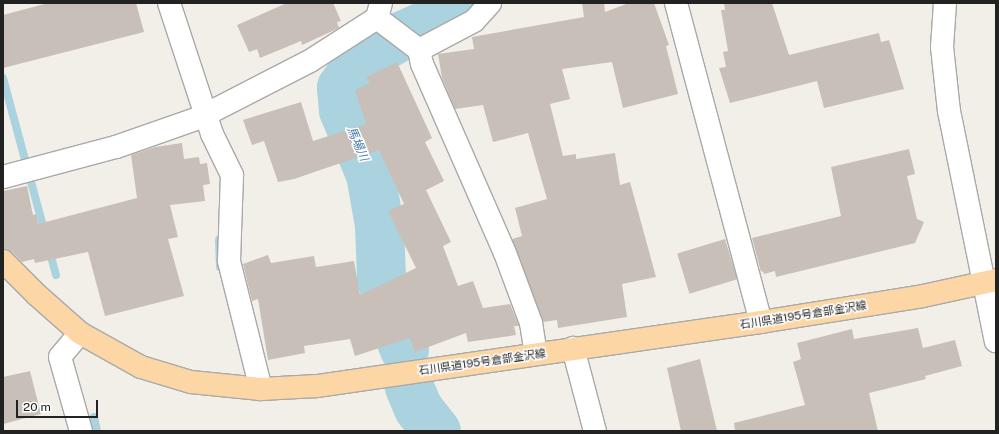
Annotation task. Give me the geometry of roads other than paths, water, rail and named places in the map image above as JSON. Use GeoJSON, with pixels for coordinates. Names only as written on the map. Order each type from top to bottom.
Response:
{"type":"FeatureCollection","features":[{"type":"Feature","properties":{"kind":"main road","name":"石川県道195号倉部金沢線"},"geometry":{"type":"LineString","coordinates":[[3,261],[37,295],[80,333],[116,355],[167,376],[218,386],[261,389],[317,386],[761,322],[923,296],[990,281]]}},
{"type":"Feature","properties":{"kind":"street"},"geometry":{"type":"LineString","coordinates":[[169,3],[207,114],[212,134],[232,175],[229,261],[261,389]]}},
{"type":"Feature","properties":{"kind":"street"},"geometry":{"type":"LineString","coordinates":[[416,48],[474,21],[490,3]]}},
{"type":"Feature","properties":{"kind":"street"},"geometry":{"type":"LineString","coordinates":[[676,3],[761,322]]}},
{"type":"Feature","properties":{"kind":"street"},"geometry":{"type":"LineString","coordinates":[[945,3],[942,47],[948,105],[960,175],[990,281],[996,341]]}},
{"type":"Feature","properties":{"kind":"street"},"geometry":{"type":"LineString","coordinates":[[3,177],[116,147],[207,114],[310,61],[382,16],[416,48],[505,253],[531,323],[536,354]]}},
{"type":"Feature","properties":{"kind":"street"},"geometry":{"type":"LineString","coordinates":[[80,333],[60,357],[80,431]]}},
{"type":"Feature","properties":{"kind":"street"},"geometry":{"type":"LineString","coordinates":[[573,348],[595,431]]}},
{"type":"Feature","properties":{"kind":"waterway","name":"馬場川"},"geometry":{"type":"LineString","coordinates":[[404,349],[390,314],[381,277],[379,225],[370,174],[343,110],[341,87],[362,58],[400,36],[460,9],[465,3]]}},
{"type":"Feature","properties":{"kind":"waterway"},"geometry":{"type":"LineString","coordinates":[[3,78],[45,234]]}},
{"type":"Feature","properties":{"kind":"waterway"},"geometry":{"type":"LineString","coordinates":[[219,240],[220,267]]}},
{"type":"Feature","properties":{"kind":"waterway"},"geometry":{"type":"LineString","coordinates":[[49,249],[56,275]]}},
{"type":"Feature","properties":{"kind":"waterway","name":"馬場川"},"geometry":{"type":"LineString","coordinates":[[409,387],[418,408],[436,431]]}},
{"type":"Feature","properties":{"kind":"waterway"},"geometry":{"type":"LineString","coordinates":[[94,417],[97,431]]}}]}
